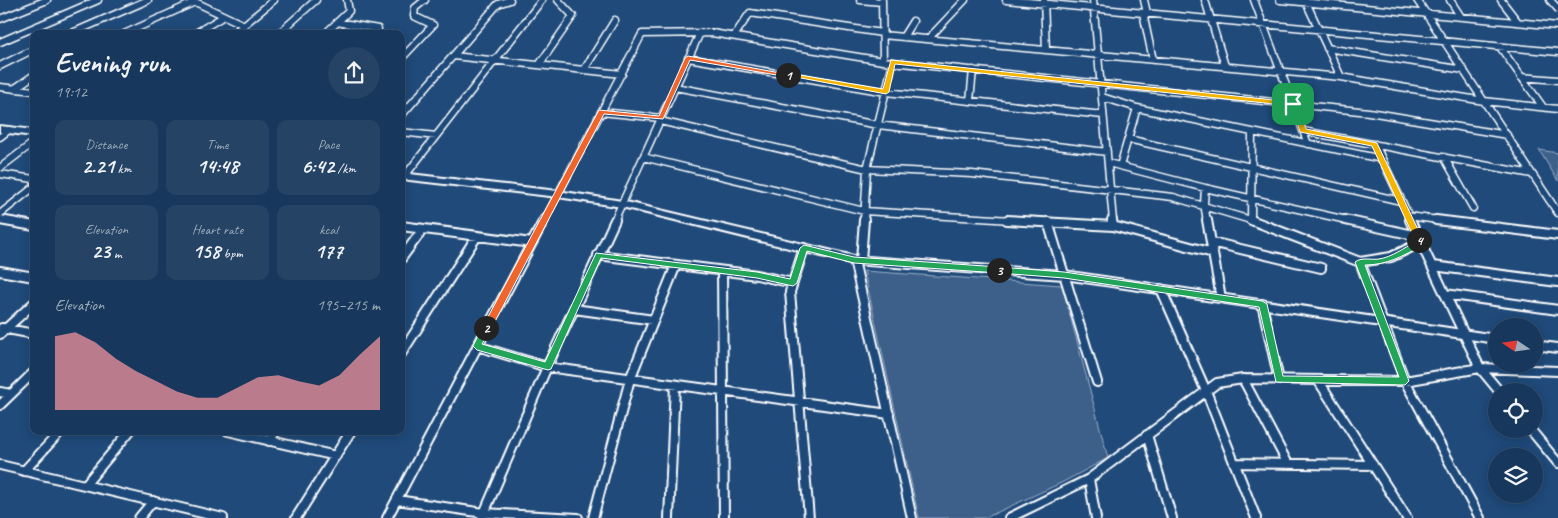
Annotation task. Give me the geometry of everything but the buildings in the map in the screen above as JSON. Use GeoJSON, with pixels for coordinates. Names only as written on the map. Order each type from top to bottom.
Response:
{"type":"FeatureCollection","features":[{"type":"Feature","properties":{"kind":"street"},"geometry":{"type":"LineString","coordinates":[[0,19],[47,0]]}},
{"type":"Feature","properties":{"kind":"street"},"geometry":{"type":"LineString","coordinates":[[0,42],[98,0]]}},
{"type":"Feature","properties":{"kind":"street"},"geometry":{"type":"LineString","coordinates":[[79,30],[148,0]]}},
{"type":"Feature","properties":{"kind":"street"},"geometry":{"type":"LineString","coordinates":[[238,30],[272,0]]}},
{"type":"Feature","properties":{"kind":"street"},"geometry":{"type":"LineString","coordinates":[[282,30],[316,0]]}},
{"type":"Feature","properties":{"kind":"street"},"geometry":{"type":"LineString","coordinates":[[329,30],[349,11],[347,0]]}},
{"type":"Feature","properties":{"kind":"street"},"geometry":{"type":"LineString","coordinates":[[405,55],[433,24],[414,16],[415,8],[425,0]]}},
{"type":"Feature","properties":{"kind":"street"},"geometry":{"type":"LineString","coordinates":[[405,111],[498,4],[510,0]]}},
{"type":"Feature","properties":{"kind":"street"},"geometry":{"type":"LineString","coordinates":[[405,175],[542,0]]}},
{"type":"Feature","properties":{"kind":"street"},"geometry":{"type":"LineString","coordinates":[[539,65],[573,16],[558,0]]}},
{"type":"Feature","properties":{"kind":"street"},"geometry":{"type":"LineString","coordinates":[[860,0],[882,1],[883,61]]}},
{"type":"Feature","properties":{"kind":"street"},"geometry":{"type":"LineString","coordinates":[[928,39],[965,0]]}},
{"type":"Feature","properties":{"kind":"street"},"geometry":{"type":"LineString","coordinates":[[1006,0],[1044,2],[1558,52]]}},
{"type":"Feature","properties":{"kind":"street"},"geometry":{"type":"LineString","coordinates":[[1093,0],[1113,226]]}},
{"type":"Feature","properties":{"kind":"street"},"geometry":{"type":"LineString","coordinates":[[1144,0],[1153,60]]}},
{"type":"Feature","properties":{"kind":"street"},"geometry":{"type":"LineString","coordinates":[[1205,0],[1225,66]]}},
{"type":"Feature","properties":{"kind":"street"},"geometry":{"type":"LineString","coordinates":[[1254,0],[1308,144]]}},
{"type":"Feature","properties":{"kind":"street"},"geometry":{"type":"LineString","coordinates":[[1280,0],[1558,26]]}},
{"type":"Feature","properties":{"kind":"street"},"geometry":{"type":"LineString","coordinates":[[1358,0],[1362,8]]}},
{"type":"Feature","properties":{"kind":"street"},"geometry":{"type":"LineString","coordinates":[[1417,0],[1558,212]]}},
{"type":"Feature","properties":{"kind":"street"},"geometry":{"type":"LineString","coordinates":[[1450,0],[1462,17]]}},
{"type":"Feature","properties":{"kind":"street"},"geometry":{"type":"LineString","coordinates":[[1501,0],[1518,22]]}},
{"type":"Feature","properties":{"kind":"street"},"geometry":{"type":"LineString","coordinates":[[1550,0],[1558,9]]}},
{"type":"Feature","properties":{"kind":"street"},"geometry":{"type":"LineString","coordinates":[[132,30],[193,1],[244,25]]}},
{"type":"Feature","properties":{"kind":"street"},"geometry":{"type":"LineString","coordinates":[[1305,1],[1340,77]]}},
{"type":"Feature","properties":{"kind":"street"},"geometry":{"type":"LineString","coordinates":[[1044,2],[1046,50]]}},
{"type":"Feature","properties":{"kind":"street"},"geometry":{"type":"LineString","coordinates":[[734,36],[750,13],[903,37],[1340,77],[1484,101],[1558,109]]}},
{"type":"Feature","properties":{"kind":"street"},"geometry":{"type":"LineString","coordinates":[[201,30],[224,16]]}},
{"type":"Feature","properties":{"kind":"street"},"geometry":{"type":"LineString","coordinates":[[584,70],[615,20]]}},
{"type":"Feature","properties":{"kind":"street"},"geometry":{"type":"LineString","coordinates":[[903,37],[913,21]]}},
{"type":"Feature","properties":{"kind":"street"},"geometry":{"type":"LineString","coordinates":[[338,22],[377,30]]}},
{"type":"Feature","properties":{"kind":"street"},"geometry":{"type":"LineString","coordinates":[[483,515],[598,255],[700,33]]}},
{"type":"Feature","properties":{"kind":"street"},"geometry":{"type":"LineString","coordinates":[[387,518],[642,34],[700,33],[734,36],[883,61],[1369,112],[1507,135]]}},
{"type":"Feature","properties":{"kind":"street"},"geometry":{"type":"LineString","coordinates":[[1500,47],[1543,107]]}},
{"type":"Feature","properties":{"kind":"street"},"geometry":{"type":"LineString","coordinates":[[1327,48],[1464,70]]}},
{"type":"Feature","properties":{"kind":"street"},"geometry":{"type":"LineString","coordinates":[[0,66],[30,51]]}},
{"type":"Feature","properties":{"kind":"street"},"geometry":{"type":"LineString","coordinates":[[453,56],[622,74]]}},
{"type":"Feature","properties":{"kind":"street"},"geometry":{"type":"LineString","coordinates":[[688,58],[886,92],[1103,115]]}},
{"type":"Feature","properties":{"kind":"street"},"geometry":{"type":"LineString","coordinates":[[893,62],[867,168],[858,260],[912,518]]}},
{"type":"Feature","properties":{"kind":"street"},"geometry":{"type":"LineString","coordinates":[[970,101],[972,70]]}},
{"type":"Feature","properties":{"kind":"street"},"geometry":{"type":"LineString","coordinates":[[1521,77],[1558,80]]}},
{"type":"Feature","properties":{"kind":"street"},"geometry":{"type":"LineString","coordinates":[[14,89],[30,78]]}},
{"type":"Feature","properties":{"kind":"street"},"geometry":{"type":"LineString","coordinates":[[0,87],[30,91]]}},
{"type":"Feature","properties":{"kind":"street"},"geometry":{"type":"LineString","coordinates":[[675,87],[878,125],[1106,152]]}},
{"type":"Feature","properties":{"kind":"street"},"geometry":{"type":"LineString","coordinates":[[1102,97],[1138,108],[1382,159]]}},
{"type":"Feature","properties":{"kind":"street"},"geometry":{"type":"LineString","coordinates":[[1120,166],[1138,108]]}},
{"type":"Feature","properties":{"kind":"street"},"geometry":{"type":"LineString","coordinates":[[601,112],[660,119],[867,168],[972,174],[1173,197],[1204,204],[1251,219],[1360,262],[1378,262],[1392,258],[1419,240]]}},
{"type":"Feature","properties":{"kind":"street"},"geometry":{"type":"LineString","coordinates":[[0,137],[4,130],[30,133]]}},
{"type":"Feature","properties":{"kind":"street"},"geometry":{"type":"LineString","coordinates":[[1303,130],[1532,174]]}},
{"type":"Feature","properties":{"kind":"street"},"geometry":{"type":"LineString","coordinates":[[405,132],[436,136]]}},
{"type":"Feature","properties":{"kind":"street"},"geometry":{"type":"LineString","coordinates":[[1251,219],[1252,132]]}},
{"type":"Feature","properties":{"kind":"street"},"geometry":{"type":"LineString","coordinates":[[1128,139],[1401,201]]}},
{"type":"Feature","properties":{"kind":"street"},"geometry":{"type":"LineString","coordinates":[[1375,144],[1480,368],[1492,383]]}},
{"type":"Feature","properties":{"kind":"street"},"geometry":{"type":"LineString","coordinates":[[0,168],[30,145]]}},
{"type":"Feature","properties":{"kind":"street"},"geometry":{"type":"LineString","coordinates":[[643,157],[864,211],[1113,226],[1213,253]]}},
{"type":"Feature","properties":{"kind":"street"},"geometry":{"type":"LineString","coordinates":[[1444,157],[1473,208]]}},
{"type":"Feature","properties":{"kind":"street"},"geometry":{"type":"LineString","coordinates":[[1108,163],[1419,240]]}},
{"type":"Feature","properties":{"kind":"street"},"geometry":{"type":"LineString","coordinates":[[0,174],[30,178]]}},
{"type":"Feature","properties":{"kind":"street"},"geometry":{"type":"LineString","coordinates":[[405,178],[558,194],[622,204],[858,260],[1064,275],[1488,338]]}},
{"type":"Feature","properties":{"kind":"street"},"geometry":{"type":"LineString","coordinates":[[1205,188],[1204,204],[1221,298]]}},
{"type":"Feature","properties":{"kind":"street"},"geometry":{"type":"LineString","coordinates":[[0,214],[30,190]]}},
{"type":"Feature","properties":{"kind":"street"},"geometry":{"type":"LineString","coordinates":[[1408,216],[1558,235]]}},
{"type":"Feature","properties":{"kind":"street"},"geometry":{"type":"LineString","coordinates":[[0,220],[30,225]]}},
{"type":"Feature","properties":{"kind":"street"},"geometry":{"type":"LineString","coordinates":[[1048,222],[1097,382]]}},
{"type":"Feature","properties":{"kind":"street"},"geometry":{"type":"LineString","coordinates":[[405,227],[532,244]]}},
{"type":"Feature","properties":{"kind":"street"},"geometry":{"type":"LineString","coordinates":[[405,254],[423,229]]}},
{"type":"Feature","properties":{"kind":"street"},"geometry":{"type":"LineString","coordinates":[[405,348],[477,236]]}},
{"type":"Feature","properties":{"kind":"street"},"geometry":{"type":"LineString","coordinates":[[1211,242],[1321,268]]}},
{"type":"Feature","properties":{"kind":"street"},"geometry":{"type":"LineString","coordinates":[[804,248],[790,292],[809,518]]}},
{"type":"Feature","properties":{"kind":"street"},"geometry":{"type":"LineString","coordinates":[[598,255],[722,271],[793,283]]}},
{"type":"Feature","properties":{"kind":"street"},"geometry":{"type":"LineString","coordinates":[[1360,262],[1405,381],[1480,518]]}},
{"type":"Feature","properties":{"kind":"street"},"geometry":{"type":"LineString","coordinates":[[594,518],[630,379],[676,265]]}},
{"type":"Feature","properties":{"kind":"street"},"geometry":{"type":"LineString","coordinates":[[1433,266],[1558,282]]}},
{"type":"Feature","properties":{"kind":"street"},"geometry":{"type":"LineString","coordinates":[[0,270],[30,276]]}},
{"type":"Feature","properties":{"kind":"street"},"geometry":{"type":"LineString","coordinates":[[722,271],[724,518]]}},
{"type":"Feature","properties":{"kind":"street"},"geometry":{"type":"LineString","coordinates":[[1161,289],[1206,391],[1256,518]]}},
{"type":"Feature","properties":{"kind":"street"},"geometry":{"type":"LineString","coordinates":[[1445,294],[1558,310]]}},
{"type":"Feature","properties":{"kind":"street"},"geometry":{"type":"LineString","coordinates":[[1262,304],[1279,380]]}},
{"type":"Feature","properties":{"kind":"street"},"geometry":{"type":"LineString","coordinates":[[2,330],[30,306]]}},
{"type":"Feature","properties":{"kind":"street"},"geometry":{"type":"LineString","coordinates":[[574,309],[654,320]]}},
{"type":"Feature","properties":{"kind":"street"},"geometry":{"type":"LineString","coordinates":[[2,330],[30,334]]}},
{"type":"Feature","properties":{"kind":"street"},"geometry":{"type":"LineString","coordinates":[[477,346],[548,367],[889,414]]}},
{"type":"Feature","properties":{"kind":"street"},"geometry":{"type":"LineString","coordinates":[[1543,346],[1558,348]]}},
{"type":"Feature","properties":{"kind":"street"},"geometry":{"type":"LineString","coordinates":[[1009,518],[1089,479],[1217,383],[1243,379],[1405,381],[1480,368],[1558,371]]}},
{"type":"Feature","properties":{"kind":"street"},"geometry":{"type":"LineString","coordinates":[[0,405],[30,376]]}},
{"type":"Feature","properties":{"kind":"street"},"geometry":{"type":"LineString","coordinates":[[1243,379],[1288,464]]}},
{"type":"Feature","properties":{"kind":"street"},"geometry":{"type":"LineString","coordinates":[[1318,380],[1407,518]]}},
{"type":"Feature","properties":{"kind":"street"},"geometry":{"type":"LineString","coordinates":[[669,518],[674,385]]}},
{"type":"Feature","properties":{"kind":"street"},"geometry":{"type":"LineString","coordinates":[[0,392],[11,394]]}},
{"type":"Feature","properties":{"kind":"street"},"geometry":{"type":"LineString","coordinates":[[24,471],[57,435]]}},
{"type":"Feature","properties":{"kind":"street"},"geometry":{"type":"LineString","coordinates":[[84,485],[127,435]]}},
{"type":"Feature","properties":{"kind":"street"},"geometry":{"type":"LineString","coordinates":[[244,435],[336,456]]}},
{"type":"Feature","properties":{"kind":"street"},"geometry":{"type":"LineString","coordinates":[[269,441],[273,435]]}},
{"type":"Feature","properties":{"kind":"street"},"geometry":{"type":"LineString","coordinates":[[296,518],[349,435]]}},
{"type":"Feature","properties":{"kind":"street"},"geometry":{"type":"LineString","coordinates":[[1148,436],[1172,518]]}},
{"type":"Feature","properties":{"kind":"street"},"geometry":{"type":"LineString","coordinates":[[1537,438],[1558,463]]}},
{"type":"Feature","properties":{"kind":"street"},"geometry":{"type":"LineString","coordinates":[[1234,463],[1372,465]]}},
{"type":"Feature","properties":{"kind":"street"},"geometry":{"type":"LineString","coordinates":[[0,465],[223,518]]}},
{"type":"Feature","properties":{"kind":"street"},"geometry":{"type":"LineString","coordinates":[[1089,479],[1096,518]]}},
{"type":"Feature","properties":{"kind":"street"},"geometry":{"type":"LineString","coordinates":[[397,500],[483,515],[578,518]]}},
{"type":"Feature","properties":{"kind":"street"},"geometry":{"type":"LineString","coordinates":[[139,518],[152,501]]}},
{"type":"Feature","properties":{"kind":"shaded area"},"geometry":{"type":"Polygon","coordinates":[[[1539,150],[1558,153],[1558,181],[1539,150]]]}},
{"type":"Feature","properties":{"kind":"shaded area"},"geometry":{"type":"Polygon","coordinates":[[[864,271],[1062,285],[1108,458],[1063,482],[985,518],[919,518],[864,271]]]}},
{"type":"Feature","properties":{"kind":"route"},"geometry":{"type":"LineString","coordinates":[[688,58],[886,92],[893,62],[1293,104],[1303,130],[1375,144],[1418,236],[1420,243],[1392,258],[1378,262],[1360,262],[1405,381],[1279,380],[1262,304],[1064,275],[854,260],[804,248],[793,283],[757,275],[598,255],[548,367],[477,346],[601,112],[661,118],[688,58]]}}]}
